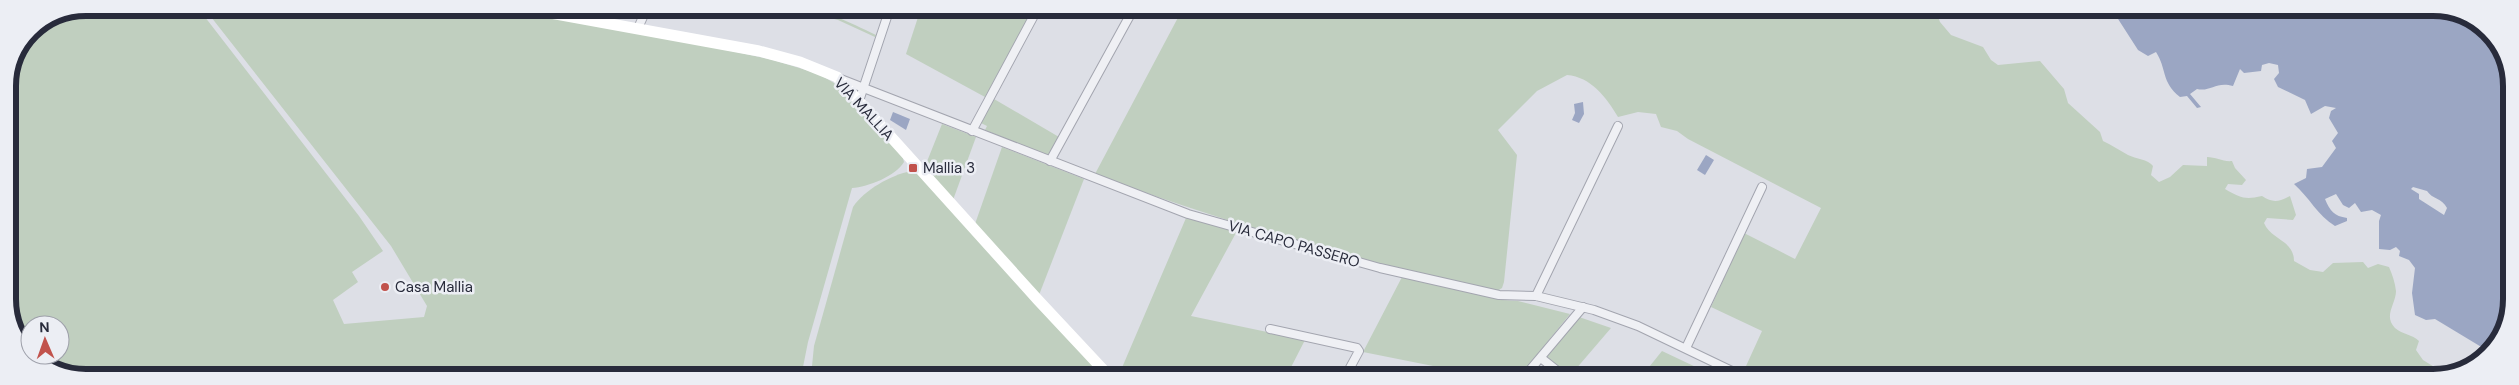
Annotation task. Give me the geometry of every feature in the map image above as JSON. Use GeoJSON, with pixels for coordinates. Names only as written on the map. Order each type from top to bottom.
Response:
{"type":"FeatureCollection","features":[{"type":"Feature","properties":{"kind":"street","name":"VIA MALLIA"},"geometry":{"type":"LineString","coordinates":[[569,16],[759,52],[800,62],[837,77],[1103,369]]}},
{"type":"Feature","properties":{"kind":"street"},"geometry":{"type":"LineString","coordinates":[[638,28],[643,16]]}},
{"type":"Feature","properties":{"kind":"street"},"geometry":{"type":"LineString","coordinates":[[859,101],[887,16]]}},
{"type":"Feature","properties":{"kind":"street"},"geometry":{"type":"LineString","coordinates":[[972,131],[1034,16]]}},
{"type":"Feature","properties":{"kind":"street"},"geometry":{"type":"LineString","coordinates":[[1050,161],[1130,16]]}},
{"type":"Feature","properties":{"kind":"street","name":"VIA CAPO PASSERO"},"geometry":{"type":"LineString","coordinates":[[837,77],[1188,214],[1371,266],[1498,295],[1536,296],[1583,307],[1638,326],[1728,369]]}},
{"type":"Feature","properties":{"kind":"street"},"geometry":{"type":"LineString","coordinates":[[1536,296],[1618,126]]}},
{"type":"Feature","properties":{"kind":"street"},"geometry":{"type":"LineString","coordinates":[[1686,348],[1762,187]]}},
{"type":"Feature","properties":{"kind":"street"},"geometry":{"type":"LineString","coordinates":[[1531,369],[1583,307]]}},
{"type":"Feature","properties":{"kind":"street"},"geometry":{"type":"LineString","coordinates":[[1270,329],[1357,348],[1359,351],[1349,369]]}},
{"type":"Feature","properties":{"kind":"street"},"geometry":{"type":"LineString","coordinates":[[1541,358],[1555,369]]}},
{"type":"Feature","properties":{"kind":"green space"},"geometry":{"type":"Polygon","coordinates":[[[87,16],[204,16],[359,216],[383,251],[352,272],[358,282],[333,300],[344,324],[424,317],[427,306],[391,246],[210,16],[545,16],[690,42],[773,60],[819,74],[834,83],[902,155],[904,162],[895,172],[881,180],[852,188],[808,342],[803,369],[78,368],[64,365],[70,365],[70,315],[20,315],[20,321],[16,298],[16,87],[18,73],[28,48],[37,37],[48,28],[73,18],[87,16]]]}},
{"type":"Feature","properties":{"kind":"green space"},"geometry":{"type":"Polygon","coordinates":[[[823,16],[832,16],[876,35],[875,37],[838,20],[823,16]]]}},
{"type":"Feature","properties":{"kind":"green space"},"geometry":{"type":"Polygon","coordinates":[[[918,16],[1030,16],[985,97],[906,54],[918,16]]]}},
{"type":"Feature","properties":{"kind":"green space"},"geometry":{"type":"Polygon","coordinates":[[[1179,16],[1938,16],[1940,22],[1951,35],[1983,47],[1991,60],[1998,65],[2040,61],[2064,89],[2068,103],[2100,132],[2103,141],[2128,155],[2145,160],[2151,164],[2153,166],[2151,175],[2159,182],[2170,177],[2183,165],[2207,166],[2207,157],[2210,157],[2232,161],[2235,168],[2246,180],[2242,185],[2228,184],[2225,189],[2235,194],[2247,198],[2262,196],[2276,201],[2290,196],[2296,215],[2293,220],[2267,218],[2264,223],[2267,229],[2290,249],[2294,261],[2310,270],[2323,272],[2333,263],[2363,262],[2368,268],[2378,264],[2389,267],[2396,291],[2390,319],[2395,328],[2419,341],[2416,350],[2423,360],[2436,368],[1745,369],[1762,331],[1711,307],[1744,233],[1795,259],[1821,208],[1688,139],[1677,131],[1661,127],[1656,114],[1638,112],[1618,117],[1603,95],[1591,84],[1567,75],[1537,91],[1498,130],[1517,155],[1504,282],[1502,288],[1497,291],[1395,267],[1294,240],[1194,209],[1095,174],[1179,16]]]}},
{"type":"Feature","properties":{"kind":"green space"},"geometry":{"type":"Polygon","coordinates":[[[994,99],[1059,137],[1048,156],[985,130],[987,126],[981,123],[994,99]]]}},
{"type":"Feature","properties":{"kind":"green space"},"geometry":{"type":"Polygon","coordinates":[[[942,124],[976,137],[953,200],[924,169],[942,124]]]}},
{"type":"Feature","properties":{"kind":"green space"},"geometry":{"type":"Polygon","coordinates":[[[1002,147],[1084,179],[1039,295],[975,224],[1002,147]]]}},
{"type":"Feature","properties":{"kind":"green space"},"geometry":{"type":"Polygon","coordinates":[[[917,172],[1098,369],[819,369],[812,366],[814,346],[853,207],[871,189],[903,173],[917,172]]]}},
{"type":"Feature","properties":{"kind":"green space"},"geometry":{"type":"Polygon","coordinates":[[[1186,218],[1237,231],[1191,316],[1305,340],[1290,369],[1121,369],[1186,218]]]}},
{"type":"Feature","properties":{"kind":"green space"},"geometry":{"type":"Polygon","coordinates":[[[1402,277],[1503,300],[1518,301],[1570,314],[1525,369],[1432,369],[1433,366],[1363,352],[1402,277]]]}},
{"type":"Feature","properties":{"kind":"green space"},"geometry":{"type":"Polygon","coordinates":[[[1579,317],[1611,328],[1576,369],[1559,369],[1545,358],[1579,317]]]}},
{"type":"Feature","properties":{"kind":"green space"},"geometry":{"type":"Polygon","coordinates":[[[1662,351],[1700,369],[1647,369],[1662,351]]]}},
{"type":"Feature","properties":{"kind":"water"},"geometry":{"type":"Polygon","coordinates":[[[2116,16],[2432,16],[2455,20],[2471,28],[2482,37],[2491,48],[2499,64],[2503,87],[2503,298],[2499,321],[2488,341],[2482,347],[2435,319],[2426,320],[2415,315],[2412,293],[2415,268],[2409,260],[2399,256],[2400,251],[2396,247],[2390,250],[2379,249],[2379,221],[2381,215],[2372,210],[2361,212],[2355,203],[2349,208],[2343,205],[2336,194],[2325,199],[2333,212],[2347,218],[2347,221],[2335,226],[2324,217],[2294,184],[2306,178],[2307,169],[2322,167],[2336,148],[2332,141],[2338,133],[2329,118],[2331,111],[2336,108],[2325,106],[2311,114],[2305,100],[2278,87],[2274,79],[2279,73],[2278,65],[2269,63],[2262,65],[2261,71],[2244,73],[2240,69],[2233,86],[2222,85],[2202,90],[2197,89],[2190,94],[2201,107],[2197,108],[2187,96],[2180,97],[2170,86],[2156,52],[2148,56],[2138,50],[2116,16]],[[2413,187],[2411,189],[2419,194],[2419,199],[2444,215],[2447,208],[2440,200],[2427,191],[2413,187]]]}},
{"type":"Feature","properties":{"kind":"water"},"geometry":{"type":"Polygon","coordinates":[[[1583,102],[1584,114],[1579,123],[1572,120],[1575,113],[1574,104],[1583,102]]]}},
{"type":"Feature","properties":{"kind":"water"},"geometry":{"type":"Polygon","coordinates":[[[893,112],[910,119],[906,130],[890,120],[893,112]]]}},
{"type":"Feature","properties":{"kind":"water"},"geometry":{"type":"Polygon","coordinates":[[[1706,155],[1714,160],[1705,175],[1697,170],[1706,155]]]}},
{"type":"Feature","properties":{"kind":"place","name":"Mallia 3"},"geometry":{"type":"Point","coordinates":[913,168]}},
{"type":"Feature","properties":{"kind":"place","name":"Casa Mallia"},"geometry":{"type":"Point","coordinates":[385,287]}}]}
